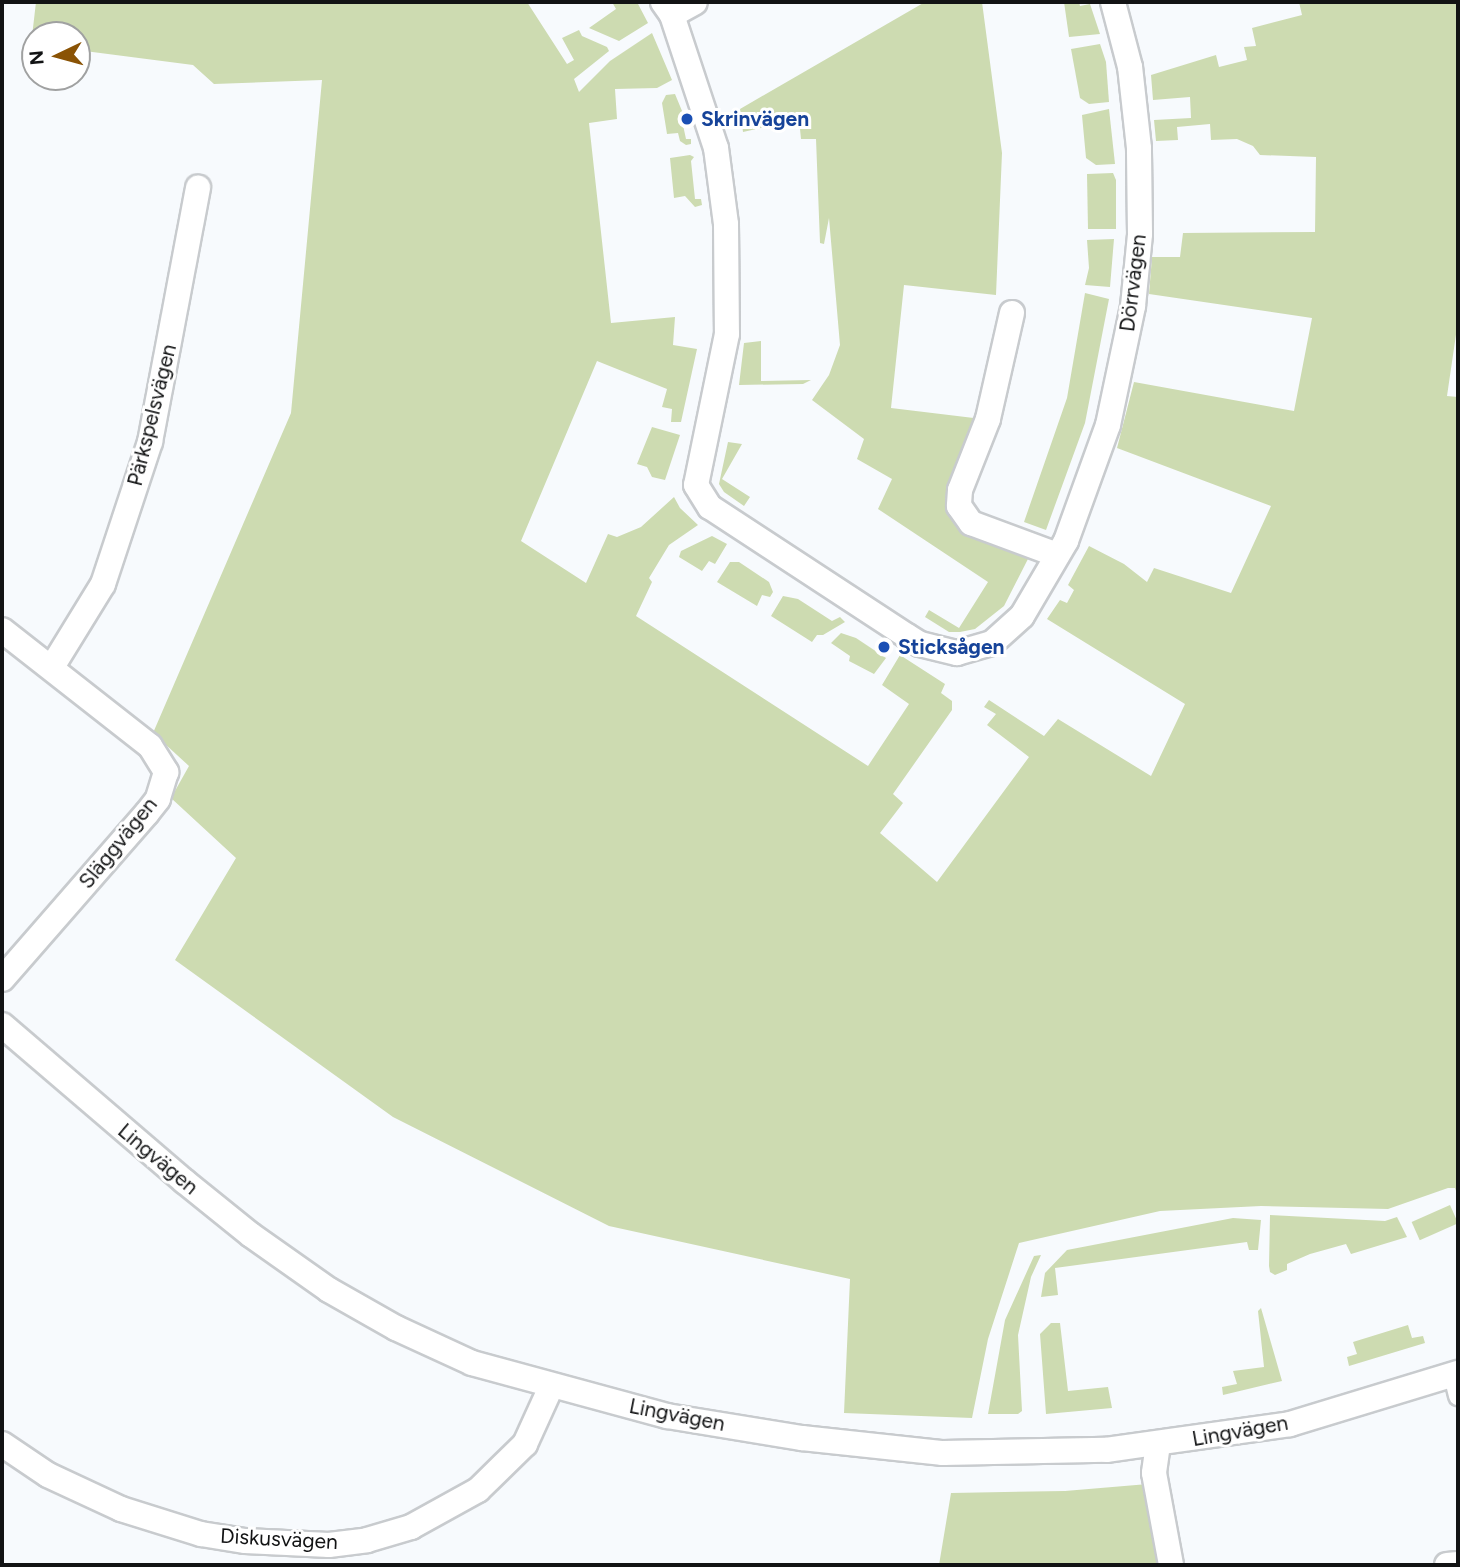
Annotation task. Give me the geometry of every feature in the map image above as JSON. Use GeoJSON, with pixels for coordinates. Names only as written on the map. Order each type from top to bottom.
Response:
{"type":"FeatureCollection","features":[{"type":"Feature","properties":{"kind":"street"},"geometry":{"type":"LineString","coordinates":[[668,8],[695,2]]}},
{"type":"Feature","properties":{"kind":"street","name":"Dörrvägen"},"geometry":{"type":"LineString","coordinates":[[668,8],[716,148],[726,224],[727,334],[696,485],[710,507],[898,630],[920,644],[957,653],[992,643],[1022,616],[1066,541],[1108,425],[1132,314],[1140,259],[1139,148],[1132,78],[1113,2]]}},
{"type":"Feature","properties":{"kind":"street","name":"Pärkspelsvägen"},"geometry":{"type":"LineString","coordinates":[[52,667],[103,584],[150,442],[198,187]]}},
{"type":"Feature","properties":{"kind":"street"},"geometry":{"type":"LineString","coordinates":[[1012,313],[989,419],[961,490],[959,506],[971,523],[1057,555]]}},
{"type":"Feature","properties":{"kind":"street","name":"Släggvägen"},"geometry":{"type":"LineString","coordinates":[[2,630],[150,746],[166,772],[158,799],[147,813],[2,979]]}},
{"type":"Feature","properties":{"kind":"street","name":"Lingvägen"},"geometry":{"type":"LineString","coordinates":[[2,1026],[184,1181],[251,1235],[328,1290],[396,1328],[472,1363],[551,1387],[667,1416],[865,1447],[996,1454],[1158,1444],[1290,1424],[1457,1381]]}},
{"type":"Feature","properties":{"kind":"street","name":"Diskusvägen"},"geometry":{"type":"LineString","coordinates":[[2,1444],[48,1475],[121,1509],[190,1531],[245,1541],[329,1545],[367,1540],[411,1527],[478,1490],[525,1444],[551,1387]]}},
{"type":"Feature","properties":{"kind":"street"},"geometry":{"type":"LineString","coordinates":[[1158,1444],[1154,1473],[1171,1565]]}},
{"type":"Feature","properties":{"kind":"street"},"geometry":{"type":"LineString","coordinates":[[1447,1565],[1458,1564]]}},
{"type":"Feature","properties":{"kind":"green space"},"geometry":{"type":"Polygon","coordinates":[[[36,2],[527,2],[567,64],[574,60],[562,38],[579,30],[582,36],[607,47],[609,51],[574,79],[579,92],[610,61],[652,33],[672,80],[657,88],[615,89],[617,119],[589,123],[611,323],[675,317],[673,345],[697,349],[681,422],[671,422],[672,409],[662,407],[667,389],[597,361],[521,541],[586,583],[608,534],[617,537],[641,527],[674,497],[680,508],[698,525],[669,545],[649,578],[652,582],[636,616],[868,766],[909,704],[882,685],[900,655],[945,684],[941,693],[952,701],[952,710],[893,794],[903,803],[880,833],[937,882],[1029,757],[987,725],[996,714],[984,707],[989,700],[1044,736],[1058,719],[1151,776],[1185,704],[1047,619],[1060,600],[1067,603],[1074,590],[1068,585],[1089,546],[1124,564],[1147,582],[1154,568],[1231,593],[1271,506],[1117,448],[1134,382],[1294,411],[1312,318],[1149,294],[1152,257],[1180,257],[1183,233],[1315,232],[1316,157],[1260,155],[1253,146],[1237,139],[1211,140],[1210,124],[1177,127],[1178,140],[1156,141],[1154,120],[1191,118],[1190,97],[1153,100],[1151,75],[1216,55],[1219,67],[1247,60],[1244,47],[1256,46],[1252,28],[1302,15],[1299,2],[1458,2],[1458,321],[1447,396],[1458,397],[1458,1196],[1455,1188],[1448,1188],[1388,1209],[1261,1206],[1160,1211],[1019,1243],[988,1339],[972,1418],[844,1413],[850,1279],[609,1226],[393,1117],[175,960],[236,858],[171,798],[189,766],[153,733],[291,413],[322,80],[214,84],[193,65],[91,52],[91,21],[34,21],[36,2]]]}},
{"type":"Feature","properties":{"kind":"green space"},"geometry":{"type":"Polygon","coordinates":[[[612,2],[637,2],[648,23],[619,41],[589,28],[616,9],[612,2]]]}},
{"type":"Feature","properties":{"kind":"green space"},"geometry":{"type":"Polygon","coordinates":[[[925,2],[982,2],[1002,153],[996,295],[904,285],[891,408],[982,419],[953,505],[1029,557],[1004,606],[975,629],[960,632],[949,632],[925,617],[929,610],[959,628],[988,582],[878,509],[892,479],[857,459],[864,439],[812,400],[829,375],[840,345],[829,218],[824,244],[820,243],[816,139],[801,139],[799,119],[743,132],[740,109],[925,2]]]}},
{"type":"Feature","properties":{"kind":"green space"},"geometry":{"type":"Polygon","coordinates":[[[1064,2],[1079,2],[1080,6],[1090,4],[1100,34],[1069,37],[1064,2]]]}},
{"type":"Feature","properties":{"kind":"green space"},"geometry":{"type":"Polygon","coordinates":[[[1100,44],[1106,62],[1109,102],[1089,104],[1080,98],[1071,49],[1100,44]]]}},
{"type":"Feature","properties":{"kind":"green space"},"geometry":{"type":"Polygon","coordinates":[[[675,94],[687,123],[683,125],[686,139],[691,139],[691,144],[686,145],[680,141],[678,133],[667,134],[662,103],[666,95],[675,94]]]}},
{"type":"Feature","properties":{"kind":"green space"},"geometry":{"type":"Polygon","coordinates":[[[1109,109],[1115,164],[1096,165],[1086,158],[1082,115],[1109,109]]]}},
{"type":"Feature","properties":{"kind":"green space"},"geometry":{"type":"Polygon","coordinates":[[[690,155],[694,157],[691,161],[695,199],[701,199],[702,205],[695,207],[685,196],[674,198],[670,158],[690,155]]]}},
{"type":"Feature","properties":{"kind":"green space"},"geometry":{"type":"Polygon","coordinates":[[[1113,173],[1116,180],[1116,229],[1088,229],[1087,174],[1113,173]]]}},
{"type":"Feature","properties":{"kind":"green space"},"geometry":{"type":"Polygon","coordinates":[[[1114,239],[1110,287],[1085,285],[1089,268],[1087,240],[1114,239]]]}},
{"type":"Feature","properties":{"kind":"green space"},"geometry":{"type":"Polygon","coordinates":[[[1085,293],[1109,299],[1085,423],[1046,530],[1024,522],[1067,398],[1085,293]]]}},
{"type":"Feature","properties":{"kind":"green space"},"geometry":{"type":"Polygon","coordinates":[[[761,341],[761,381],[811,380],[803,384],[739,385],[744,343],[761,341]]]}},
{"type":"Feature","properties":{"kind":"green space"},"geometry":{"type":"Polygon","coordinates":[[[652,427],[680,435],[665,480],[652,477],[647,467],[637,464],[652,427]]]}},
{"type":"Feature","properties":{"kind":"green space"},"geometry":{"type":"Polygon","coordinates":[[[728,442],[742,444],[722,479],[750,497],[744,506],[724,492],[719,484],[728,442]]]}},
{"type":"Feature","properties":{"kind":"green space"},"geometry":{"type":"Polygon","coordinates":[[[712,536],[727,544],[715,564],[709,561],[702,571],[679,557],[681,551],[712,536]]]}},
{"type":"Feature","properties":{"kind":"green space"},"geometry":{"type":"Polygon","coordinates":[[[730,562],[739,562],[769,582],[773,592],[770,597],[762,595],[757,606],[717,582],[730,562]]]}},
{"type":"Feature","properties":{"kind":"green space"},"geometry":{"type":"Polygon","coordinates":[[[783,596],[798,599],[832,621],[840,617],[845,622],[823,635],[817,635],[812,642],[771,616],[783,596]]]}},
{"type":"Feature","properties":{"kind":"green space"},"geometry":{"type":"Polygon","coordinates":[[[841,633],[856,638],[886,658],[874,674],[849,661],[850,656],[831,643],[841,633]]]}},
{"type":"Feature","properties":{"kind":"green space"},"geometry":{"type":"Polygon","coordinates":[[[1450,1205],[1458,1223],[1420,1240],[1412,1222],[1450,1205]]]}},
{"type":"Feature","properties":{"kind":"green space"},"geometry":{"type":"Polygon","coordinates":[[[1270,1215],[1385,1221],[1397,1217],[1407,1237],[1351,1254],[1346,1244],[1310,1254],[1287,1264],[1287,1270],[1275,1275],[1270,1272],[1269,1266],[1270,1215]]]}},
{"type":"Feature","properties":{"kind":"green space"},"geometry":{"type":"Polygon","coordinates":[[[1233,1218],[1261,1220],[1258,1250],[1249,1250],[1247,1242],[1055,1268],[1058,1295],[1041,1297],[1045,1273],[1067,1250],[1233,1218]]]}},
{"type":"Feature","properties":{"kind":"green space"},"geometry":{"type":"Polygon","coordinates":[[[1041,1255],[1031,1277],[1018,1335],[1022,1411],[1018,1414],[988,1414],[1005,1320],[1034,1256],[1041,1255]]]}},
{"type":"Feature","properties":{"kind":"green space"},"geometry":{"type":"Polygon","coordinates":[[[1261,1308],[1282,1381],[1223,1395],[1222,1387],[1237,1384],[1233,1371],[1264,1367],[1258,1311],[1261,1308]]]}},
{"type":"Feature","properties":{"kind":"green space"},"geometry":{"type":"Polygon","coordinates":[[[1051,1323],[1060,1323],[1068,1391],[1108,1387],[1112,1408],[1046,1414],[1040,1334],[1051,1323]]]}},
{"type":"Feature","properties":{"kind":"green space"},"geometry":{"type":"Polygon","coordinates":[[[1408,1325],[1412,1338],[1423,1336],[1425,1343],[1349,1366],[1347,1357],[1357,1354],[1353,1342],[1408,1325]]]}},
{"type":"Feature","properties":{"kind":"green space"},"geometry":{"type":"Polygon","coordinates":[[[1148,1484],[1158,1565],[939,1565],[951,1493],[1065,1491],[1148,1484]]]}},
{"type":"Feature","properties":{"kind":"place","name":"Skrinvägen"},"geometry":{"type":"Point","coordinates":[687,119]}},
{"type":"Feature","properties":{"kind":"place","name":"Sticksågen"},"geometry":{"type":"Point","coordinates":[884,647]}}]}
